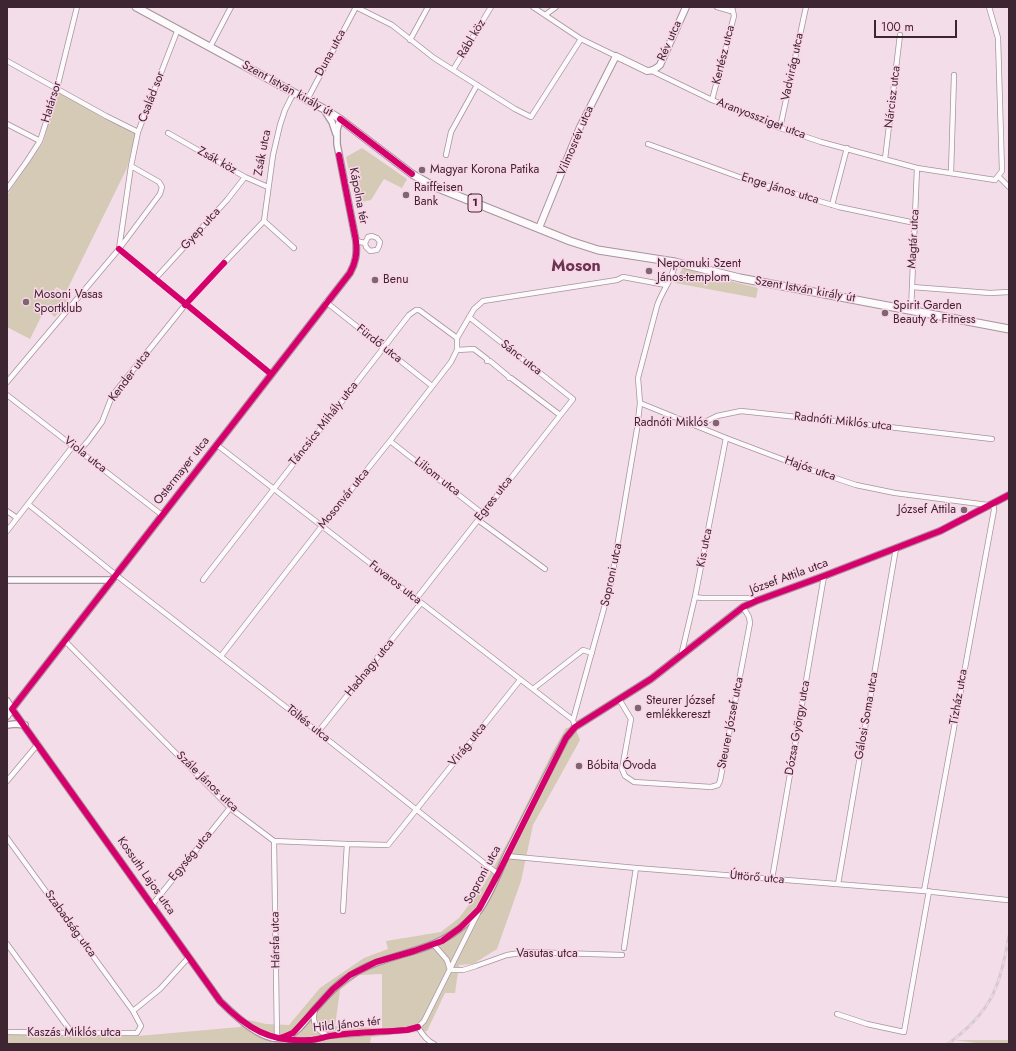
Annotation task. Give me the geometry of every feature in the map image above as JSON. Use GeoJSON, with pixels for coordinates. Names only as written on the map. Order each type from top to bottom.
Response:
{"type":"FeatureCollection","features":[{"type":"Feature","properties":{"kind":"main road","name":"Szent István király út"},"geometry":{"type":"LineString","coordinates":[[136,7],[324,109],[340,119],[412,174],[433,186],[460,198],[598,250],[675,262],[740,278],[1009,329]]}},
{"type":"Feature","properties":{"kind":"main road","name":"Rév utca"},"geometry":{"type":"LineString","coordinates":[[652,71],[660,65],[686,7]]}},
{"type":"Feature","properties":{"kind":"main road","name":"Aranyossziget utca"},"geometry":{"type":"LineString","coordinates":[[616,56],[648,71],[652,71]]}},
{"type":"Feature","properties":{"kind":"main road","name":"Vilmosrév utca"},"geometry":{"type":"LineString","coordinates":[[540,228],[580,127],[616,56]]}},
{"type":"Feature","properties":{"kind":"main road","name":"Kossuth Lajos utca"},"geometry":{"type":"LineString","coordinates":[[7,701],[12,708]]}},
{"type":"Feature","properties":{"kind":"main road"},"geometry":{"type":"LineString","coordinates":[[7,716],[12,708]]}},
{"type":"Feature","properties":{"kind":"street","name":"Határsor"},"geometry":{"type":"LineString","coordinates":[[7,189],[40,142],[77,7]]}},
{"type":"Feature","properties":{"kind":"street"},"geometry":{"type":"LineString","coordinates":[[210,46],[231,7]]}},
{"type":"Feature","properties":{"kind":"street"},"geometry":{"type":"LineString","coordinates":[[356,7],[392,25],[410,40],[453,70],[515,109],[531,117],[581,39]]}},
{"type":"Feature","properties":{"kind":"street","name":"Duna utca"},"geometry":{"type":"LineString","coordinates":[[307,100],[356,7]]}},
{"type":"Feature","properties":{"kind":"street"},"geometry":{"type":"LineString","coordinates":[[410,40],[428,7]]}},
{"type":"Feature","properties":{"kind":"street","name":"Rábl köz"},"geometry":{"type":"LineString","coordinates":[[453,70],[491,7]]}},
{"type":"Feature","properties":{"kind":"street","name":"Aranyossziget utca"},"geometry":{"type":"LineString","coordinates":[[533,7],[539,9],[545,15],[581,39],[616,56]]}},
{"type":"Feature","properties":{"kind":"street"},"geometry":{"type":"LineString","coordinates":[[545,15],[556,7]]}},
{"type":"Feature","properties":{"kind":"street","name":"Kertész utca"},"geometry":{"type":"LineString","coordinates":[[712,100],[734,16],[732,9],[717,7]]}},
{"type":"Feature","properties":{"kind":"street","name":"Vadvirág utca"},"geometry":{"type":"LineString","coordinates":[[780,128],[806,7]]}},
{"type":"Feature","properties":{"kind":"street"},"geometry":{"type":"LineString","coordinates":[[989,7],[998,38],[1002,171],[999,177],[1009,187]]}},
{"type":"Feature","properties":{"kind":"street","name":"Család sor"},"geometry":{"type":"LineString","coordinates":[[119,249],[131,166],[138,132],[178,29]]}},
{"type":"Feature","properties":{"kind":"street","name":"Nárcisz utca"},"geometry":{"type":"LineString","coordinates":[[885,159],[900,34]]}},
{"type":"Feature","properties":{"kind":"street"},"geometry":{"type":"LineString","coordinates":[[7,61],[138,132]]}},
{"type":"Feature","properties":{"kind":"street","name":"Aranyossziget utca"},"geometry":{"type":"LineString","coordinates":[[652,71],[712,100],[780,128],[821,142],[917,168],[951,172],[995,180],[999,177]]}},
{"type":"Feature","properties":{"kind":"street"},"geometry":{"type":"LineString","coordinates":[[951,172],[954,75]]}},
{"type":"Feature","properties":{"kind":"street"},"geometry":{"type":"LineString","coordinates":[[446,155],[451,132],[477,85]]}},
{"type":"Feature","properties":{"kind":"street","name":"Zsák utca"},"geometry":{"type":"LineString","coordinates":[[264,221],[273,155],[284,110],[294,92]]}},
{"type":"Feature","properties":{"kind":"street","name":"Kápolna tér"},"geometry":{"type":"LineString","coordinates":[[324,109],[332,122],[337,138]]}},
{"type":"Feature","properties":{"kind":"street","name":"Kápolna tér"},"geometry":{"type":"LineString","coordinates":[[340,119],[337,130],[337,144],[356,241]]}},
{"type":"Feature","properties":{"kind":"street"},"geometry":{"type":"LineString","coordinates":[[7,124],[40,142]]}},
{"type":"Feature","properties":{"kind":"street","name":"Zsák köz"},"geometry":{"type":"LineString","coordinates":[[168,133],[245,176],[268,187]]}},
{"type":"Feature","properties":{"kind":"street","name":"Enge János utca"},"geometry":{"type":"LineString","coordinates":[[648,144],[742,178],[832,205],[915,223]]}},
{"type":"Feature","properties":{"kind":"street"},"geometry":{"type":"LineString","coordinates":[[832,205],[847,148]]}},
{"type":"Feature","properties":{"kind":"street"},"geometry":{"type":"LineString","coordinates":[[7,382],[119,249],[160,194],[162,187],[159,182],[131,166]]}},
{"type":"Feature","properties":{"kind":"street","name":"Magtár utca"},"geometry":{"type":"LineString","coordinates":[[911,311],[917,168]]}},
{"type":"Feature","properties":{"kind":"street","name":"Gyep utca"},"geometry":{"type":"LineString","coordinates":[[155,279],[227,200],[245,176]]}},
{"type":"Feature","properties":{"kind":"street"},"geometry":{"type":"LineString","coordinates":[[224,263],[264,221],[294,248]]}},
{"type":"Feature","properties":{"kind":"street"},"geometry":{"type":"LineString","coordinates":[[372,236],[377,238],[380,242],[380,246],[377,250],[370,251],[366,247],[365,243],[368,237],[372,236]]}},
{"type":"Feature","properties":{"kind":"street"},"geometry":{"type":"LineString","coordinates":[[356,241],[365,243]]}},
{"type":"Feature","properties":{"kind":"street","name":"Ostermayer utca"},"geometry":{"type":"LineString","coordinates":[[12,708],[350,273],[355,262],[357,252],[356,241]]}},
{"type":"Feature","properties":{"kind":"street"},"geometry":{"type":"LineString","coordinates":[[119,249],[185,305],[271,374]]}},
{"type":"Feature","properties":{"kind":"street","name":"Soproni utca"},"geometry":{"type":"LineString","coordinates":[[573,720],[611,583],[633,458],[640,403],[638,378],[657,306],[666,285],[671,279],[675,262]]}},
{"type":"Feature","properties":{"kind":"street"},"geometry":{"type":"LineString","coordinates":[[560,415],[474,349],[457,350],[457,338],[474,309],[483,301],[617,280],[623,277],[666,285]]}},
{"type":"Feature","properties":{"kind":"street"},"geometry":{"type":"LineString","coordinates":[[912,287],[990,293],[1009,292]]}},
{"type":"Feature","properties":{"kind":"street","name":"Fürdő utca"},"geometry":{"type":"LineString","coordinates":[[326,302],[432,386]]}},
{"type":"Feature","properties":{"kind":"street","name":"Kender utca"},"geometry":{"type":"LineString","coordinates":[[79,451],[102,422],[112,396],[185,305]]}},
{"type":"Feature","properties":{"kind":"street","name":"Táncsics Mihály utca"},"geometry":{"type":"LineString","coordinates":[[203,580],[409,315],[416,310],[419,310],[457,338]]}},
{"type":"Feature","properties":{"kind":"street","name":"Sánc utca"},"geometry":{"type":"LineString","coordinates":[[469,317],[573,399]]}},
{"type":"Feature","properties":{"kind":"street","name":"Mosonvár utca"},"geometry":{"type":"LineString","coordinates":[[221,656],[451,362],[457,350]]}},
{"type":"Feature","properties":{"kind":"street","name":"Viola utca"},"geometry":{"type":"LineString","coordinates":[[7,395],[162,515]]}},
{"type":"Feature","properties":{"kind":"street","name":"Egres utca"},"geometry":{"type":"LineString","coordinates":[[416,599],[573,399]]}},
{"type":"Feature","properties":{"kind":"street","name":"Hajós utca"},"geometry":{"type":"LineString","coordinates":[[640,403],[726,438],[808,469],[856,485],[895,493],[991,504]]}},
{"type":"Feature","properties":{"kind":"street","name":"Radnóti Miklós utca"},"geometry":{"type":"LineString","coordinates":[[697,426],[717,416],[741,412],[992,438]]}},
{"type":"Feature","properties":{"kind":"street","name":"Kis utca"},"geometry":{"type":"LineString","coordinates":[[681,657],[695,597],[726,438]]}},
{"type":"Feature","properties":{"kind":"street","name":"Liliom utca"},"geometry":{"type":"LineString","coordinates":[[390,441],[483,514]]}},
{"type":"Feature","properties":{"kind":"street","name":"Fuvaros utca"},"geometry":{"type":"LineString","coordinates":[[217,445],[573,720]]}},
{"type":"Feature","properties":{"kind":"street"},"geometry":{"type":"LineString","coordinates":[[7,531],[73,446]]}},
{"type":"Feature","properties":{"kind":"street","name":"József Attila utca"},"geometry":{"type":"LineString","coordinates":[[575,727],[651,679],[744,607],[756,601],[940,531],[1009,495]]}},
{"type":"Feature","properties":{"kind":"street","name":"Töltés utca"},"geometry":{"type":"LineString","coordinates":[[28,504],[116,575],[498,874]]}},
{"type":"Feature","properties":{"kind":"street","name":"Tízház utca"},"geometry":{"type":"LineString","coordinates":[[837,1014],[867,1024],[904,1032],[927,891],[994,510],[991,504]]}},
{"type":"Feature","properties":{"kind":"street"},"geometry":{"type":"LineString","coordinates":[[7,511],[16,518]]}},
{"type":"Feature","properties":{"kind":"street"},"geometry":{"type":"LineString","coordinates":[[478,520],[545,569]]}},
{"type":"Feature","properties":{"kind":"street","name":"Gálosi Soma utca"},"geometry":{"type":"LineString","coordinates":[[838,884],[896,548]]}},
{"type":"Feature","properties":{"kind":"street","name":"Dózsa György utca"},"geometry":{"type":"LineString","coordinates":[[772,879],[824,576]]}},
{"type":"Feature","properties":{"kind":"street"},"geometry":{"type":"LineString","coordinates":[[7,580],[112,580]]}},
{"type":"Feature","properties":{"kind":"street","name":"József Attila utca"},"geometry":{"type":"LineString","coordinates":[[695,597],[750,598],[756,601]]}},
{"type":"Feature","properties":{"kind":"street","name":"Hadnagy utca"},"geometry":{"type":"LineString","coordinates":[[318,732],[421,604]]}},
{"type":"Feature","properties":{"kind":"street","name":"Steurer József utca"},"geometry":{"type":"LineString","coordinates":[[619,700],[631,719],[622,769],[625,776],[634,782],[710,787],[718,785],[750,623],[744,607]]}},
{"type":"Feature","properties":{"kind":"street","name":"Szále János utca"},"geometry":{"type":"LineString","coordinates":[[65,641],[230,808],[274,841]]}},
{"type":"Feature","properties":{"kind":"street"},"geometry":{"type":"LineString","coordinates":[[533,689],[583,650],[592,654]]}},
{"type":"Feature","properties":{"kind":"street","name":"Virág utca"},"geometry":{"type":"LineString","coordinates":[[416,810],[520,680]]}},
{"type":"Feature","properties":{"kind":"street","name":"Kossuth Lajos utca"},"geometry":{"type":"LineString","coordinates":[[12,708],[220,1001],[233,1015],[246,1024],[262,1033],[277,1038]]}},
{"type":"Feature","properties":{"kind":"street"},"geometry":{"type":"LineString","coordinates":[[573,720],[575,727]]}},
{"type":"Feature","properties":{"kind":"street"},"geometry":{"type":"LineString","coordinates":[[7,725],[25,725]]}},
{"type":"Feature","properties":{"kind":"street","name":"Soproni utca"},"geometry":{"type":"LineString","coordinates":[[277,1038],[285,1037],[293,1033],[340,983],[356,972],[376,962],[434,945],[442,941],[457,931],[479,909],[566,738],[575,727]]}},
{"type":"Feature","properties":{"kind":"street"},"geometry":{"type":"LineString","coordinates":[[7,781],[38,744]]}},
{"type":"Feature","properties":{"kind":"street"},"geometry":{"type":"LineString","coordinates":[[7,771],[12,774]]}},
{"type":"Feature","properties":{"kind":"street","name":"Egység utca"},"geometry":{"type":"LineString","coordinates":[[152,905],[230,808]]}},
{"type":"Feature","properties":{"kind":"street"},"geometry":{"type":"LineString","coordinates":[[274,841],[388,845],[416,810]]}},
{"type":"Feature","properties":{"kind":"street","name":"Szabadság utca"},"geometry":{"type":"LineString","coordinates":[[7,838],[133,1011],[139,1020],[141,1026],[140,1030]]}},
{"type":"Feature","properties":{"kind":"street","name":"Hársfa utca"},"geometry":{"type":"LineString","coordinates":[[274,841],[277,1038]]}},
{"type":"Feature","properties":{"kind":"street"},"geometry":{"type":"LineString","coordinates":[[343,911],[347,844]]}},
{"type":"Feature","properties":{"kind":"street","name":"Úttörő utca"},"geometry":{"type":"LineString","coordinates":[[506,856],[927,891],[1007,900]]}},
{"type":"Feature","properties":{"kind":"street"},"geometry":{"type":"LineString","coordinates":[[624,948],[636,868]]}},
{"type":"Feature","properties":{"kind":"street"},"geometry":{"type":"LineString","coordinates":[[434,1044],[422,1034],[418,1028],[424,1021],[479,909]]}},
{"type":"Feature","properties":{"kind":"street"},"geometry":{"type":"LineString","coordinates":[[7,944],[72,1034]]}},
{"type":"Feature","properties":{"kind":"street"},"geometry":{"type":"LineString","coordinates":[[434,945],[447,960],[450,970]]}},
{"type":"Feature","properties":{"kind":"street","name":"Vasutas utca"},"geometry":{"type":"LineString","coordinates":[[450,970],[463,970],[507,955],[528,952],[622,955]]}},
{"type":"Feature","properties":{"kind":"street"},"geometry":{"type":"LineString","coordinates":[[133,1011],[160,989],[189,956]]}},
{"type":"Feature","properties":{"kind":"street","name":"Hild János tér"},"geometry":{"type":"LineString","coordinates":[[316,1008],[314,1018],[315,1026],[320,1032],[329,1036]]}},
{"type":"Feature","properties":{"kind":"street","name":"Hild János tér"},"geometry":{"type":"LineString","coordinates":[[277,1038],[309,1040],[322,1039],[329,1036],[418,1028]]}},
{"type":"Feature","properties":{"kind":"street","name":"Kaszás Miklós utca"},"geometry":{"type":"LineString","coordinates":[[7,1032],[72,1034],[137,1033],[140,1030]]}},
{"type":"Feature","properties":{"kind":"shaded area"},"geometry":{"type":"Polygon","coordinates":[[[58,91],[105,119],[136,133],[127,168],[66,292],[56,287],[48,303],[57,289],[70,297],[55,317],[45,309],[30,339],[7,327],[7,195],[43,143],[58,91]]]}},
{"type":"Feature","properties":{"kind":"shaded area"},"geometry":{"type":"Polygon","coordinates":[[[362,148],[407,179],[402,188],[384,179],[371,200],[356,203],[346,157],[362,148]]]}},
{"type":"Feature","properties":{"kind":"shaded area"},"geometry":{"type":"Polygon","coordinates":[[[683,267],[702,274],[758,288],[756,298],[675,283],[683,267]]]}},
{"type":"Feature","properties":{"kind":"shaded area"},"geometry":{"type":"Polygon","coordinates":[[[575,727],[580,740],[533,825],[521,881],[497,949],[473,964],[459,965],[455,993],[445,993],[427,1031],[371,1037],[370,1044],[277,1044],[272,1042],[270,1044],[7,1044],[7,1034],[138,1036],[240,1027],[248,1020],[266,1024],[289,1025],[320,988],[364,958],[388,949],[386,941],[441,932],[459,918],[483,886],[510,838],[566,728],[575,727]],[[382,974],[359,975],[340,990],[335,1026],[382,1028],[382,974]]]}},
{"type":"Feature","properties":{"kind":"shaded area"},"geometry":{"type":"Polygon","coordinates":[[[954,1040],[1009,1040],[1009,1044],[984,1044],[954,1040]]]}},
{"type":"Feature","properties":{"kind":"railway"},"geometry":{"type":"LineString","coordinates":[[948,1044],[975,1021],[991,998],[997,985],[1009,936]]}},
{"type":"Feature","properties":{"kind":"cycle path"},"geometry":{"type":"LineString","coordinates":[[340,119],[412,174]]}},
{"type":"Feature","properties":{"kind":"cycle path"},"geometry":{"type":"LineString","coordinates":[[339,155],[356,241],[356,258],[350,273],[12,709],[220,1001],[240,1019],[260,1032],[283,1039],[295,1040],[312,1040],[330,1036],[407,1030],[418,1027]]}},
{"type":"Feature","properties":{"kind":"cycle path"},"geometry":{"type":"LineString","coordinates":[[119,249],[271,374]]}},
{"type":"Feature","properties":{"kind":"cycle path"},"geometry":{"type":"LineString","coordinates":[[185,305],[224,263]]}},
{"type":"Feature","properties":{"kind":"cycle path"},"geometry":{"type":"LineString","coordinates":[[281,1038],[293,1033],[333,989],[350,975],[376,962],[442,941],[460,928],[479,909],[566,738],[575,727],[651,679],[743,607],[940,531],[1009,495]]}},
{"type":"Feature","properties":{"kind":"place","name":"Magyar Korona Patika"},"geometry":{"type":"Point","coordinates":[422,170]}},
{"type":"Feature","properties":{"kind":"place","name":"Raiffeisen Bank"},"geometry":{"type":"Point","coordinates":[406,195]}},
{"type":"Feature","properties":{"kind":"place","name":"Nepomuki Szent János-templom"},"geometry":{"type":"Point","coordinates":[649,271]}},
{"type":"Feature","properties":{"kind":"place","name":"Benu"},"geometry":{"type":"Point","coordinates":[375,280]}},
{"type":"Feature","properties":{"kind":"place","name":"Mosoni Vasas Sportklub"},"geometry":{"type":"Point","coordinates":[26,302]}},
{"type":"Feature","properties":{"kind":"place","name":"Spirit Garden Beauty & Fitness"},"geometry":{"type":"Point","coordinates":[885,313]}},
{"type":"Feature","properties":{"kind":"place","name":"Radnóti Miklós"},"geometry":{"type":"Point","coordinates":[716,423]}},
{"type":"Feature","properties":{"kind":"place","name":"József Attila"},"geometry":{"type":"Point","coordinates":[964,510]}},
{"type":"Feature","properties":{"kind":"place","name":"Steurer József emlékkereszt"},"geometry":{"type":"Point","coordinates":[638,708]}},
{"type":"Feature","properties":{"kind":"place","name":"Bóbita Óvoda"},"geometry":{"type":"Point","coordinates":[579,766]}},
{"type":"Feature","properties":{"kind":"district","name":"Moson"},"geometry":{"type":"Point","coordinates":[576,267]}}]}
